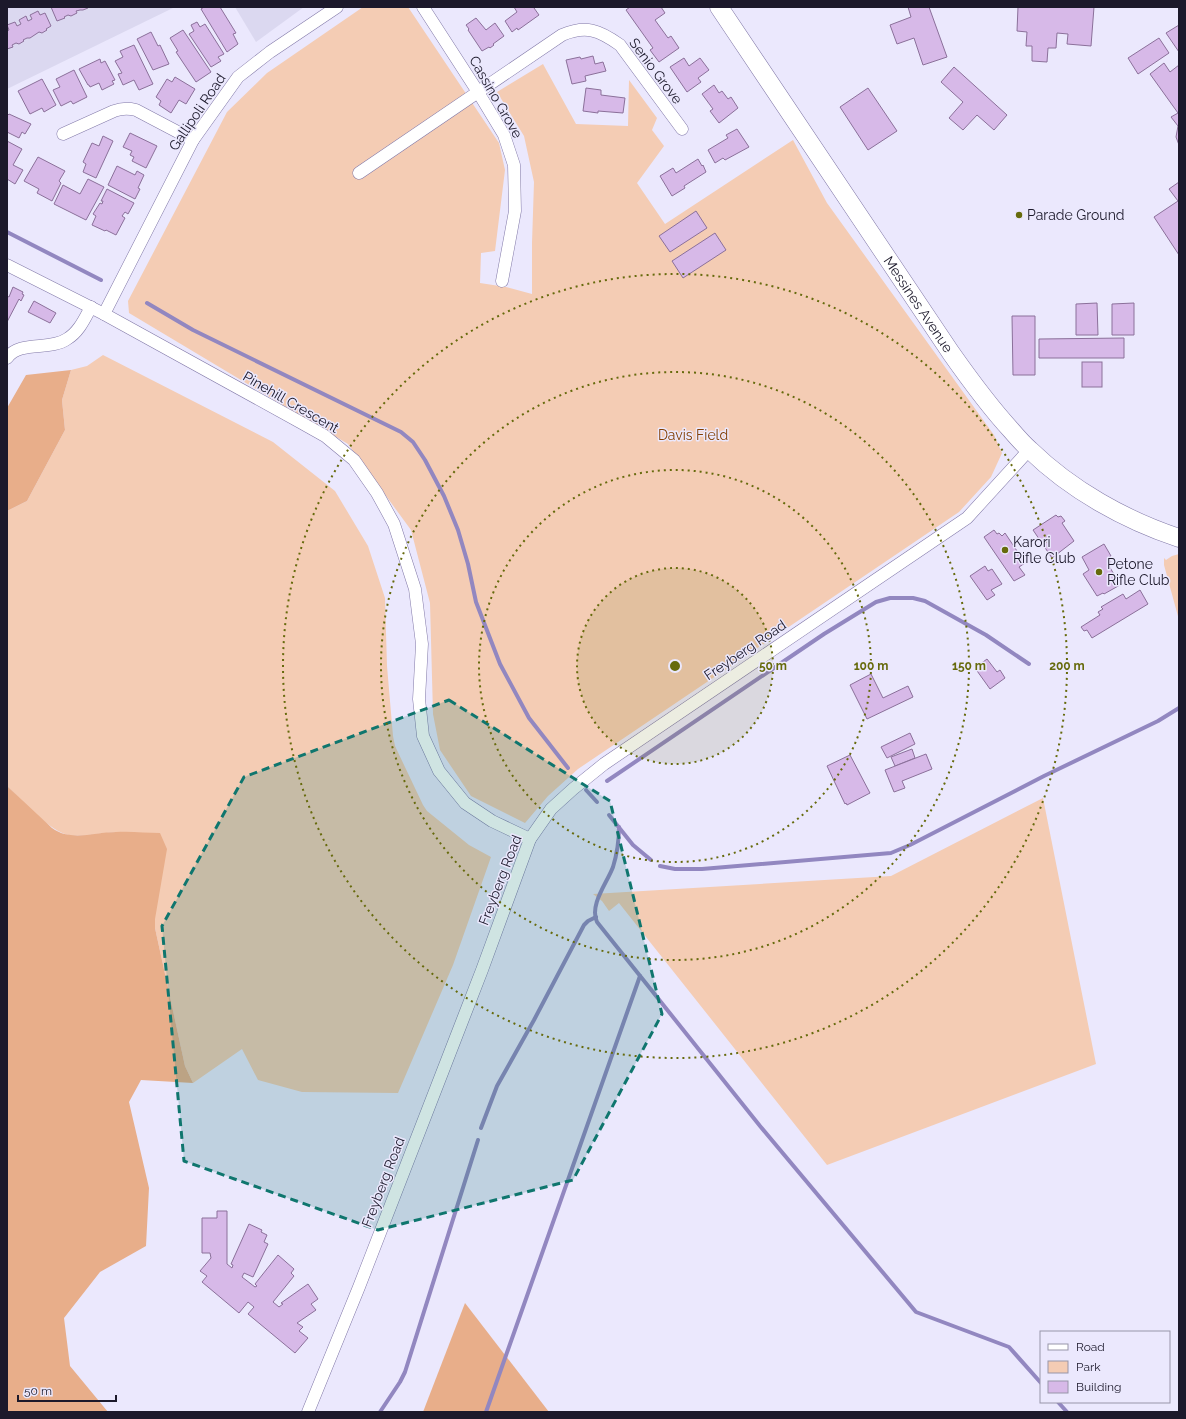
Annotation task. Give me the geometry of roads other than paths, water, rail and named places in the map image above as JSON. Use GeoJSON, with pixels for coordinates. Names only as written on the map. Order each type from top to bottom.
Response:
{"type":"FeatureCollection","features":[{"type":"Feature","properties":{"kind":"street","name":"Gallipoli Road"},"geometry":{"type":"LineString","coordinates":[[104,314],[193,140],[238,77],[270,52],[337,7]]}},
{"type":"Feature","properties":{"kind":"street","name":"Cassino Grove"},"geometry":{"type":"LineString","coordinates":[[423,7],[504,135],[514,165],[515,211],[502,281]]}},
{"type":"Feature","properties":{"kind":"street","name":"Messines Avenue"},"geometry":{"type":"LineString","coordinates":[[720,7],[950,353],[989,404],[1029,450],[1078,489],[1112,509],[1162,532],[1179,538]]}},
{"type":"Feature","properties":{"kind":"street","name":"Senio Grove"},"geometry":{"type":"LineString","coordinates":[[359,173],[562,35],[574,30],[590,30],[605,35],[620,45],[682,130]]}},
{"type":"Feature","properties":{"kind":"street"},"geometry":{"type":"LineString","coordinates":[[63,134],[121,108],[136,110],[193,140]]}},
{"type":"Feature","properties":{"kind":"street","name":"Pinehill Crescent"},"geometry":{"type":"LineString","coordinates":[[7,265],[91,307],[325,436],[354,460],[377,493],[394,524],[415,589],[422,644],[419,699],[423,736],[439,771],[465,803],[492,821],[530,839]]}},
{"type":"Feature","properties":{"kind":"street"},"geometry":{"type":"LineString","coordinates":[[7,358],[16,351],[56,344],[68,339],[76,331],[91,307]]}},
{"type":"Feature","properties":{"kind":"street","name":"Freyberg Road"},"geometry":{"type":"LineString","coordinates":[[308,1412],[359,1288],[482,970],[530,839],[551,809],[604,764],[967,518],[1029,450]]}},
{"type":"Feature","properties":{"kind":"waterway"},"geometry":{"type":"LineString","coordinates":[[7,232],[101,280]]}},
{"type":"Feature","properties":{"kind":"waterway"},"geometry":{"type":"LineString","coordinates":[[147,303],[193,330],[401,432],[413,442],[425,460],[444,496],[458,530],[468,564],[476,602],[500,664],[529,718],[568,768]]}},
{"type":"Feature","properties":{"kind":"waterway"},"geometry":{"type":"LineString","coordinates":[[607,781],[824,634],[876,602],[890,598],[913,598],[925,601],[986,635],[1029,664]]}},
{"type":"Feature","properties":{"kind":"waterway"},"geometry":{"type":"LineString","coordinates":[[660,866],[675,869],[702,869],[891,853],[910,845],[1044,776],[1158,721],[1179,708]]}},
{"type":"Feature","properties":{"kind":"waterway"},"geometry":{"type":"LineString","coordinates":[[586,790],[597,802]]}},
{"type":"Feature","properties":{"kind":"waterway"},"geometry":{"type":"LineString","coordinates":[[609,815],[633,845],[651,860]]}},
{"type":"Feature","properties":{"kind":"waterway"},"geometry":{"type":"LineString","coordinates":[[619,827],[616,857],[595,908],[597,922],[760,1126],[916,1312],[1009,1347],[1040,1382]]}},
{"type":"Feature","properties":{"kind":"waterway"},"geometry":{"type":"LineString","coordinates":[[481,1128],[497,1086],[584,925],[596,917]]}},
{"type":"Feature","properties":{"kind":"waterway"},"geometry":{"type":"LineString","coordinates":[[486,1412],[640,976]]}},
{"type":"Feature","properties":{"kind":"waterway"},"geometry":{"type":"LineString","coordinates":[[380,1412],[405,1372],[478,1140]]}},
{"type":"Feature","properties":{"kind":"waterway"},"geometry":{"type":"LineString","coordinates":[[1059,1403],[1067,1412]]}},
{"type":"Feature","properties":{"kind":"place","name":"Parade Ground"},"geometry":{"type":"Point","coordinates":[1019,215]}},
{"type":"Feature","properties":{"kind":"place","name":"Karori Rifle Club"},"geometry":{"type":"Point","coordinates":[1005,550]}},
{"type":"Feature","properties":{"kind":"place","name":"Petone Rifle Club"},"geometry":{"type":"Point","coordinates":[1099,572]}},
{"type":"Feature","properties":{"kind":"park label","name":"Davis Field"},"geometry":{"type":"Point","coordinates":[693,435]}}]}
